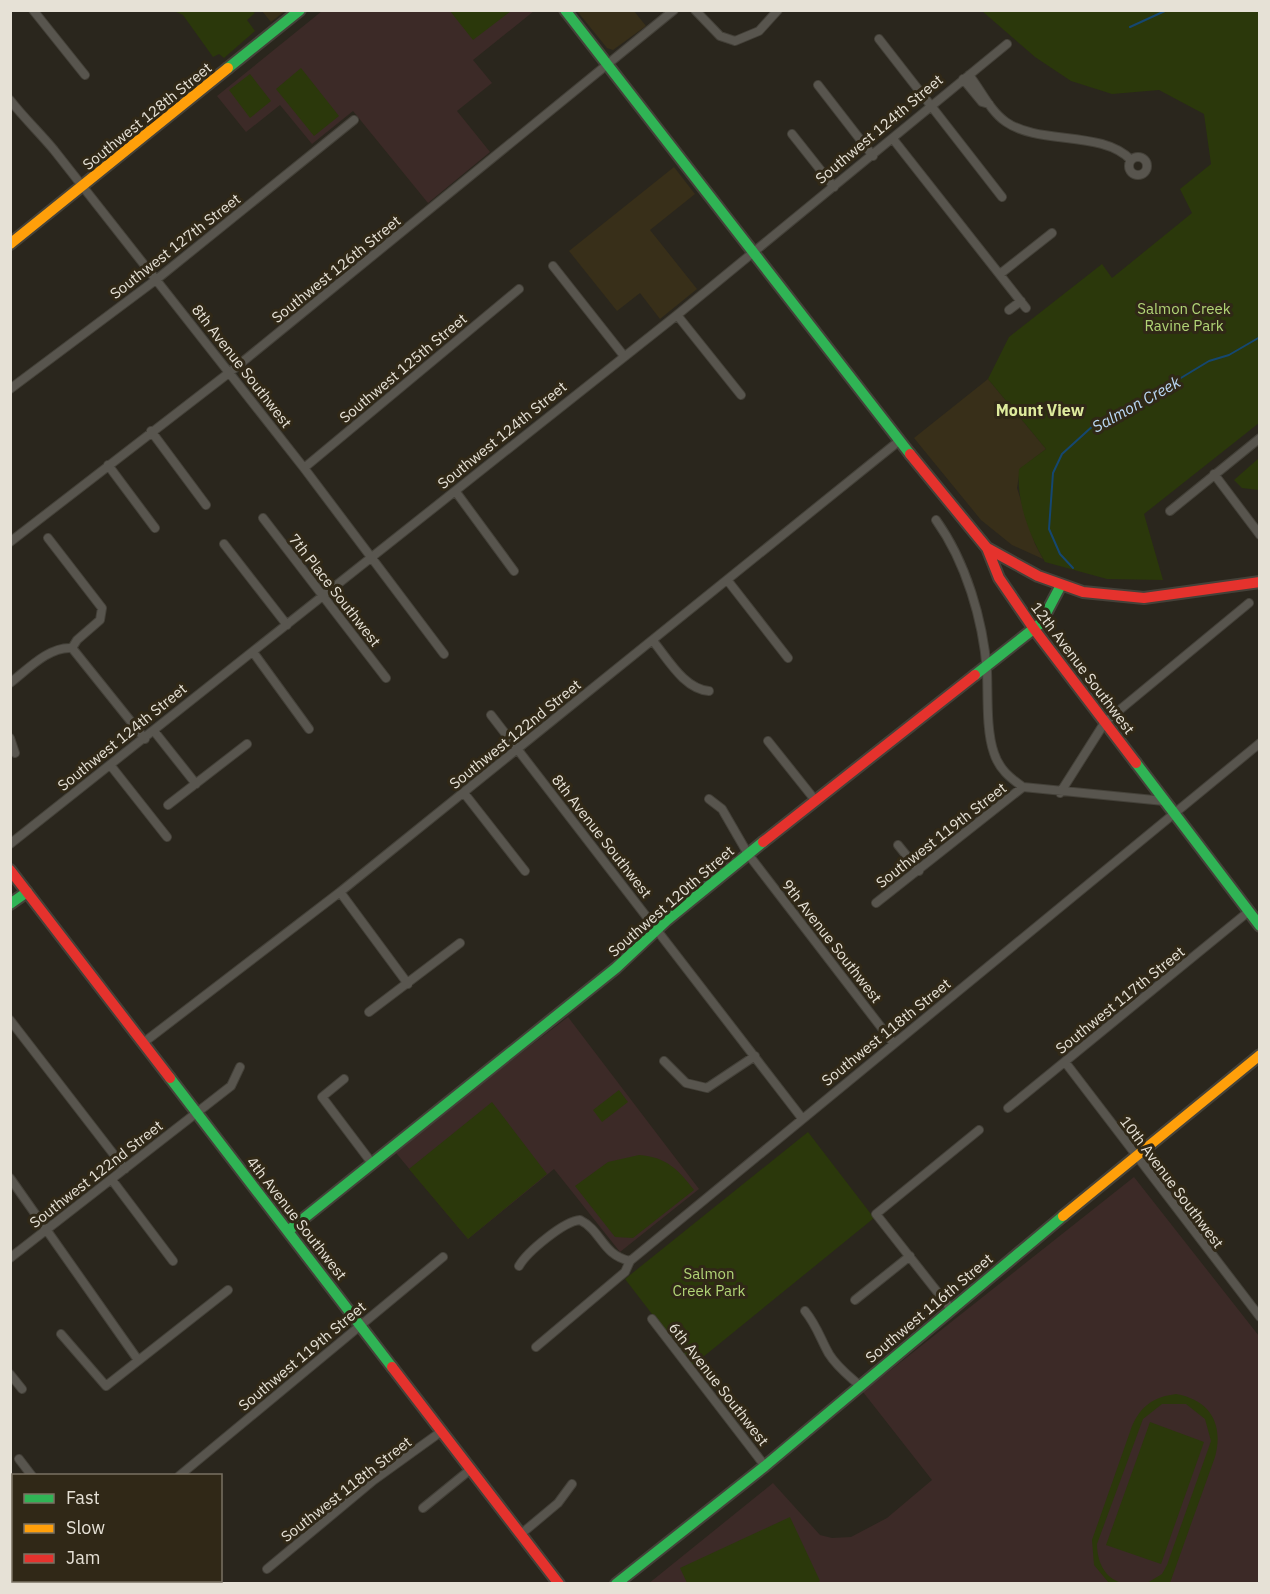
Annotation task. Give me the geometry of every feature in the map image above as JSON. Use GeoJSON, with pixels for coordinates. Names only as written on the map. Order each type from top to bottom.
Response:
{"type":"FeatureCollection","features":[{"type":"Feature","properties":{"kind":"street"},"geometry":{"type":"LineString","coordinates":[[33,10],[85,75]]}},
{"type":"Feature","properties":{"kind":"street","name":"Southwest 128th Street"},"geometry":{"type":"LineString","coordinates":[[10,244],[83,188],[300,10]]}},
{"type":"Feature","properties":{"kind":"street"},"geometry":{"type":"LineString","coordinates":[[565,10],[899,441],[987,548],[1022,569],[1083,592],[1142,598],[1260,582]]}},
{"type":"Feature","properties":{"kind":"street","name":"Southwest 126th Street"},"geometry":{"type":"LineString","coordinates":[[10,542],[230,372],[674,10]]}},
{"type":"Feature","properties":{"kind":"street"},"geometry":{"type":"LineString","coordinates":[[694,10],[720,36],[729,41],[742,39],[759,31],[778,10]]}},
{"type":"Feature","properties":{"kind":"street"},"geometry":{"type":"LineString","coordinates":[[879,39],[1002,197]]}},
{"type":"Feature","properties":{"kind":"street","name":"Southwest 124th Street"},"geometry":{"type":"LineString","coordinates":[[10,844],[677,315],[1007,44]]}},
{"type":"Feature","properties":{"kind":"street"},"geometry":{"type":"LineString","coordinates":[[966,77],[982,102],[988,104],[1006,122],[1020,129],[1109,147],[1125,154],[1131,160]]}},
{"type":"Feature","properties":{"kind":"street"},"geometry":{"type":"LineString","coordinates":[[818,85],[873,156]]}},
{"type":"Feature","properties":{"kind":"street","name":"8th Avenue Southwest"},"geometry":{"type":"LineString","coordinates":[[11,101],[230,372],[444,654]]}},
{"type":"Feature","properties":{"kind":"street","name":"Southwest 127th Street"},"geometry":{"type":"LineString","coordinates":[[10,389],[156,279],[354,120]]}},
{"type":"Feature","properties":{"kind":"street"},"geometry":{"type":"LineString","coordinates":[[792,134],[834,186]]}},
{"type":"Feature","properties":{"kind":"street"},"geometry":{"type":"LineString","coordinates":[[893,139],[1024,304],[1009,310]]}},
{"type":"Feature","properties":{"kind":"street"},"geometry":{"type":"LineString","coordinates":[[1000,274],[1052,232]]}},
{"type":"Feature","properties":{"kind":"street"},"geometry":{"type":"LineString","coordinates":[[553,266],[624,356]]}},
{"type":"Feature","properties":{"kind":"street","name":"Southwest 125th Street"},"geometry":{"type":"LineString","coordinates":[[304,468],[519,289]]}},
{"type":"Feature","properties":{"kind":"street"},"geometry":{"type":"LineString","coordinates":[[677,315],[741,395]]}},
{"type":"Feature","properties":{"kind":"street"},"geometry":{"type":"LineString","coordinates":[[151,431],[206,505]]}},
{"type":"Feature","properties":{"kind":"street"},"geometry":{"type":"LineString","coordinates":[[1170,511],[1260,438]]}},
{"type":"Feature","properties":{"kind":"street","name":"Southwest 122nd Street"},"geometry":{"type":"LineString","coordinates":[[143,1043],[340,892],[899,441]]}},
{"type":"Feature","properties":{"kind":"street"},"geometry":{"type":"LineString","coordinates":[[108,465],[155,528]]}},
{"type":"Feature","properties":{"kind":"street"},"geometry":{"type":"LineString","coordinates":[[1214,474],[1260,535]]}},
{"type":"Feature","properties":{"kind":"street"},"geometry":{"type":"LineString","coordinates":[[456,492],[514,571]]}},
{"type":"Feature","properties":{"kind":"street","name":"7th Place Southwest"},"geometry":{"type":"LineString","coordinates":[[263,518],[386,678]]}},
{"type":"Feature","properties":{"kind":"street"},"geometry":{"type":"LineString","coordinates":[[936,520],[956,553],[969,590],[986,665],[992,748],[1005,773],[1023,787],[1060,793],[1164,801]]}},
{"type":"Feature","properties":{"kind":"street"},"geometry":{"type":"LineString","coordinates":[[48,538],[102,608],[100,620],[76,640],[72,648]]}},
{"type":"Feature","properties":{"kind":"street"},"geometry":{"type":"LineString","coordinates":[[224,544],[287,624]]}},
{"type":"Feature","properties":{"kind":"street","name":"12th Avenue Southwest"},"geometry":{"type":"LineString","coordinates":[[987,548],[999,578],[1034,628],[1260,926]]}},
{"type":"Feature","properties":{"kind":"street"},"geometry":{"type":"LineString","coordinates":[[728,581],[788,658]]}},
{"type":"Feature","properties":{"kind":"street","name":"Southwest 120th Street"},"geometry":{"type":"LineString","coordinates":[[288,1231],[371,1162],[616,968],[657,929],[748,854],[1034,628],[1046,617],[1061,585]]}},
{"type":"Feature","properties":{"kind":"street"},"geometry":{"type":"LineString","coordinates":[[1060,793],[1105,722],[1249,603]]}},
{"type":"Feature","properties":{"kind":"street"},"geometry":{"type":"LineString","coordinates":[[653,640],[683,678],[696,688],[709,691]]}},
{"type":"Feature","properties":{"kind":"street"},"geometry":{"type":"LineString","coordinates":[[10,683],[53,651],[63,647],[72,648],[145,739]]}},
{"type":"Feature","properties":{"kind":"street"},"geometry":{"type":"LineString","coordinates":[[252,652],[309,729]]}},
{"type":"Feature","properties":{"kind":"street","name":"8th Avenue Southwest"},"geometry":{"type":"LineString","coordinates":[[491,715],[801,1117]]}},
{"type":"Feature","properties":{"kind":"street"},"geometry":{"type":"LineString","coordinates":[[154,731],[196,784]]}},
{"type":"Feature","properties":{"kind":"street"},"geometry":{"type":"LineString","coordinates":[[10,738],[15,753]]}},
{"type":"Feature","properties":{"kind":"street"},"geometry":{"type":"LineString","coordinates":[[768,741],[815,800]]}},
{"type":"Feature","properties":{"kind":"street","name":"Southwest 118th Street"},"geometry":{"type":"LineString","coordinates":[[536,1347],[625,1272],[630,1261],[801,1117],[894,1044],[1173,812],[1260,743]]}},
{"type":"Feature","properties":{"kind":"street"},"geometry":{"type":"LineString","coordinates":[[168,805],[247,744]]}},
{"type":"Feature","properties":{"kind":"street"},"geometry":{"type":"LineString","coordinates":[[111,766],[167,837]]}},
{"type":"Feature","properties":{"kind":"street","name":"Southwest 119th Street"},"geometry":{"type":"LineString","coordinates":[[876,903],[1023,787]]}},
{"type":"Feature","properties":{"kind":"street"},"geometry":{"type":"LineString","coordinates":[[464,793],[525,871]]}},
{"type":"Feature","properties":{"kind":"street","name":"9th Avenue Southwest"},"geometry":{"type":"LineString","coordinates":[[708,799],[722,809],[748,854],[894,1044]]}},
{"type":"Feature","properties":{"kind":"street"},"geometry":{"type":"LineString","coordinates":[[898,845],[919,870]]}},
{"type":"Feature","properties":{"kind":"street","name":"4th Avenue Southwest"},"geometry":{"type":"LineString","coordinates":[[10,870],[558,1584]]}},
{"type":"Feature","properties":{"kind":"street"},"geometry":{"type":"LineString","coordinates":[[10,904],[27,892]]}},
{"type":"Feature","properties":{"kind":"street"},"geometry":{"type":"LineString","coordinates":[[340,892],[408,984]]}},
{"type":"Feature","properties":{"kind":"street","name":"Southwest 117th Street"},"geometry":{"type":"LineString","coordinates":[[1008,1108],[1248,912]]}},
{"type":"Feature","properties":{"kind":"street"},"geometry":{"type":"LineString","coordinates":[[369,1012],[460,943]]}},
{"type":"Feature","properties":{"kind":"street"},"geometry":{"type":"LineString","coordinates":[[10,1020],[125,1168]]}},
{"type":"Feature","properties":{"kind":"street","name":"Southwest 116th Street"},"geometry":{"type":"LineString","coordinates":[[616,1584],[765,1466],[950,1308],[1260,1055]]}},
{"type":"Feature","properties":{"kind":"street"},"geometry":{"type":"LineString","coordinates":[[664,1061],[686,1083],[707,1088],[754,1056]]}},
{"type":"Feature","properties":{"kind":"street","name":"10th Avenue Southwest"},"geometry":{"type":"LineString","coordinates":[[1065,1062],[1260,1317]]}},
{"type":"Feature","properties":{"kind":"street","name":"Southwest 122nd Street"},"geometry":{"type":"LineString","coordinates":[[10,1258],[231,1086],[240,1067]]}},
{"type":"Feature","properties":{"kind":"street"},"geometry":{"type":"LineString","coordinates":[[344,1079],[322,1097],[371,1162]]}},
{"type":"Feature","properties":{"kind":"street"},"geometry":{"type":"LineString","coordinates":[[950,1308],[876,1214],[979,1130]]}},
{"type":"Feature","properties":{"kind":"street"},"geometry":{"type":"LineString","coordinates":[[10,1178],[42,1220],[46,1230],[138,1360]]}},
{"type":"Feature","properties":{"kind":"street"},"geometry":{"type":"LineString","coordinates":[[112,1180],[173,1261]]}},
{"type":"Feature","properties":{"kind":"street"},"geometry":{"type":"LineString","coordinates":[[519,1266],[524,1258],[573,1221],[588,1224],[615,1257],[630,1261]]}},
{"type":"Feature","properties":{"kind":"street"},"geometry":{"type":"LineString","coordinates":[[855,1300],[910,1256]]}},
{"type":"Feature","properties":{"kind":"street","name":"Southwest 119th Street"},"geometry":{"type":"LineString","coordinates":[[181,1474],[443,1257]]}},
{"type":"Feature","properties":{"kind":"street"},"geometry":{"type":"LineString","coordinates":[[61,1334],[106,1386],[228,1290]]}},
{"type":"Feature","properties":{"kind":"street"},"geometry":{"type":"LineString","coordinates":[[804,1311],[818,1326],[830,1355],[839,1367],[860,1386]]}},
{"type":"Feature","properties":{"kind":"street","name":"6th Avenue Southwest"},"geometry":{"type":"LineString","coordinates":[[652,1319],[765,1466]]}},
{"type":"Feature","properties":{"kind":"street"},"geometry":{"type":"LineString","coordinates":[[10,1374],[22,1389]]}},
{"type":"Feature","properties":{"kind":"street","name":"Southwest 118th Street"},"geometry":{"type":"LineString","coordinates":[[267,1569],[374,1480],[442,1431]]}},
{"type":"Feature","properties":{"kind":"street"},"geometry":{"type":"LineString","coordinates":[[19,1459],[30,1474]]}},
{"type":"Feature","properties":{"kind":"street"},"geometry":{"type":"LineString","coordinates":[[423,1508],[471,1469]]}},
{"type":"Feature","properties":{"kind":"street"},"geometry":{"type":"LineString","coordinates":[[521,1534],[558,1503],[572,1484]]}},
{"type":"Feature","properties":{"kind":"shaded area"},"geometry":{"type":"Polygon","coordinates":[[[262,11],[285,11],[271,22],[262,11]]]}},
{"type":"Feature","properties":{"kind":"shaded area"},"geometry":{"type":"Polygon","coordinates":[[[322,11],[534,11],[473,60],[492,83],[457,111],[490,152],[428,203],[353,111],[312,144],[280,105],[246,132],[217,96],[322,11]]]}},
{"type":"Feature","properties":{"kind":"shaded area"},"geometry":{"type":"Polygon","coordinates":[[[577,11],[634,11],[646,26],[613,50],[607,48],[577,11]]]}},
{"type":"Feature","properties":{"kind":"shaded area"},"geometry":{"type":"Polygon","coordinates":[[[674,167],[695,194],[650,230],[697,289],[660,319],[640,293],[617,311],[569,251],[674,167]]]}},
{"type":"Feature","properties":{"kind":"shaded area"},"geometry":{"type":"Polygon","coordinates":[[[988,379],[1046,449],[1020,469],[1017,488],[1035,544],[1043,559],[1012,545],[981,520],[914,438],[988,379]]]}},
{"type":"Feature","properties":{"kind":"shaded area"},"geometry":{"type":"Polygon","coordinates":[[[568,1017],[699,1189],[620,1252],[554,1169],[468,1239],[396,1153],[470,1092],[568,1017]]]}},
{"type":"Feature","properties":{"kind":"shaded area"},"geometry":{"type":"Polygon","coordinates":[[[1134,1177],[1259,1336],[1259,1583],[648,1584],[773,1483],[820,1535],[832,1538],[851,1537],[887,1518],[932,1480],[863,1392],[1134,1177]]]}},
{"type":"Feature","properties":{"kind":"green space"},"geometry":{"type":"Polygon","coordinates":[[[174,11],[252,11],[255,13],[247,20],[255,31],[224,58],[219,54],[213,57],[183,15],[174,11]]]}},
{"type":"Feature","properties":{"kind":"green space"},"geometry":{"type":"Polygon","coordinates":[[[450,11],[511,11],[473,40],[450,11]]]}},
{"type":"Feature","properties":{"kind":"green space","name":"Salmon Creek Ravine Park"},"geometry":{"type":"Polygon","coordinates":[[[982,11],[1259,11],[1259,423],[1144,514],[1163,580],[1107,579],[1045,562],[1025,517],[1020,493],[1019,469],[1046,449],[988,379],[1009,337],[1102,264],[1112,278],[1192,213],[1180,189],[1211,164],[1204,114],[1159,90],[1112,94],[1071,81],[1035,57],[982,11]]]}},
{"type":"Feature","properties":{"kind":"green space"},"geometry":{"type":"Polygon","coordinates":[[[301,68],[339,116],[314,136],[276,89],[301,68]]]}},
{"type":"Feature","properties":{"kind":"green space"},"geometry":{"type":"Polygon","coordinates":[[[250,74],[271,101],[250,118],[229,90],[250,74]]]}},
{"type":"Feature","properties":{"kind":"green space"},"geometry":{"type":"Polygon","coordinates":[[[1259,458],[1259,490],[1242,488],[1234,480],[1259,458]]]}},
{"type":"Feature","properties":{"kind":"green space"},"geometry":{"type":"Polygon","coordinates":[[[619,1090],[628,1102],[602,1122],[593,1110],[619,1090]]]}},
{"type":"Feature","properties":{"kind":"green space"},"geometry":{"type":"Polygon","coordinates":[[[492,1102],[547,1174],[468,1239],[409,1169],[492,1102]]]}},
{"type":"Feature","properties":{"kind":"green space","name":"Salmon Creek Park"},"geometry":{"type":"Polygon","coordinates":[[[808,1132],[874,1218],[692,1366],[625,1279],[808,1132]]]}},
{"type":"Feature","properties":{"kind":"green space"},"geometry":{"type":"Polygon","coordinates":[[[639,1155],[657,1158],[671,1165],[694,1190],[633,1238],[615,1237],[575,1186],[608,1162],[639,1155]]]}},
{"type":"Feature","properties":{"kind":"green space"},"geometry":{"type":"Polygon","coordinates":[[[1176,1394],[1198,1402],[1212,1415],[1217,1434],[1215,1457],[1170,1583],[1147,1583],[1162,1574],[1167,1565],[1211,1441],[1205,1419],[1186,1404],[1162,1404],[1143,1419],[1097,1544],[1098,1557],[1106,1573],[1122,1583],[1109,1583],[1094,1565],[1092,1540],[1132,1426],[1139,1413],[1154,1400],[1176,1394]]]}},
{"type":"Feature","properties":{"kind":"green space"},"geometry":{"type":"Polygon","coordinates":[[[1150,1422],[1204,1442],[1161,1564],[1106,1545],[1150,1422]]]}},
{"type":"Feature","properties":{"kind":"green space"},"geometry":{"type":"Polygon","coordinates":[[[790,1517],[820,1581],[814,1584],[687,1583],[680,1568],[790,1517]]]}},
{"type":"Feature","properties":{"kind":"waterway"},"geometry":{"type":"LineString","coordinates":[[1130,27],[1167,10]]}},
{"type":"Feature","properties":{"kind":"waterway","name":"Salmon Creek"},"geometry":{"type":"LineString","coordinates":[[1073,568],[1060,554],[1049,529],[1053,473],[1062,454],[1095,424],[1156,393],[1209,361],[1229,355],[1260,337]]}},
{"type":"Feature","properties":{"kind":"traffic: fast"},"geometry":{"type":"LineString","coordinates":[[228,68],[300,10]]}},
{"type":"Feature","properties":{"kind":"traffic: fast"},"geometry":{"type":"LineString","coordinates":[[565,10],[910,454]]}},
{"type":"Feature","properties":{"kind":"traffic: fast"},"geometry":{"type":"LineString","coordinates":[[975,675],[1041,623],[1061,585]]}},
{"type":"Feature","properties":{"kind":"traffic: fast"},"geometry":{"type":"LineString","coordinates":[[1136,763],[1260,926]]}},
{"type":"Feature","properties":{"kind":"traffic: fast"},"geometry":{"type":"LineString","coordinates":[[288,1231],[616,968],[667,920],[763,842]]}},
{"type":"Feature","properties":{"kind":"traffic: fast"},"geometry":{"type":"LineString","coordinates":[[10,904],[27,892]]}},
{"type":"Feature","properties":{"kind":"traffic: fast"},"geometry":{"type":"LineString","coordinates":[[170,1078],[392,1367]]}},
{"type":"Feature","properties":{"kind":"traffic: fast"},"geometry":{"type":"LineString","coordinates":[[616,1584],[765,1466],[1063,1216]]}},
{"type":"Feature","properties":{"kind":"traffic: slow"},"geometry":{"type":"LineString","coordinates":[[10,244],[228,68]]}},
{"type":"Feature","properties":{"kind":"traffic: slow"},"geometry":{"type":"LineString","coordinates":[[1063,1216],[1260,1055]]}},
{"type":"Feature","properties":{"kind":"traffic: jam"},"geometry":{"type":"LineString","coordinates":[[910,454],[987,548],[1038,576],[1083,592],[1144,598],[1260,582]]}},
{"type":"Feature","properties":{"kind":"traffic: jam"},"geometry":{"type":"LineString","coordinates":[[987,548],[999,578],[1034,629],[1136,763]]}},
{"type":"Feature","properties":{"kind":"traffic: jam"},"geometry":{"type":"LineString","coordinates":[[763,842],[975,675]]}},
{"type":"Feature","properties":{"kind":"traffic: jam"},"geometry":{"type":"LineString","coordinates":[[10,870],[170,1078]]}},
{"type":"Feature","properties":{"kind":"traffic: jam"},"geometry":{"type":"LineString","coordinates":[[392,1367],[559,1584]]}},
{"type":"Feature","properties":{"kind":"district","name":"Mount View"},"geometry":{"type":"Point","coordinates":[1040,410]}}]}
